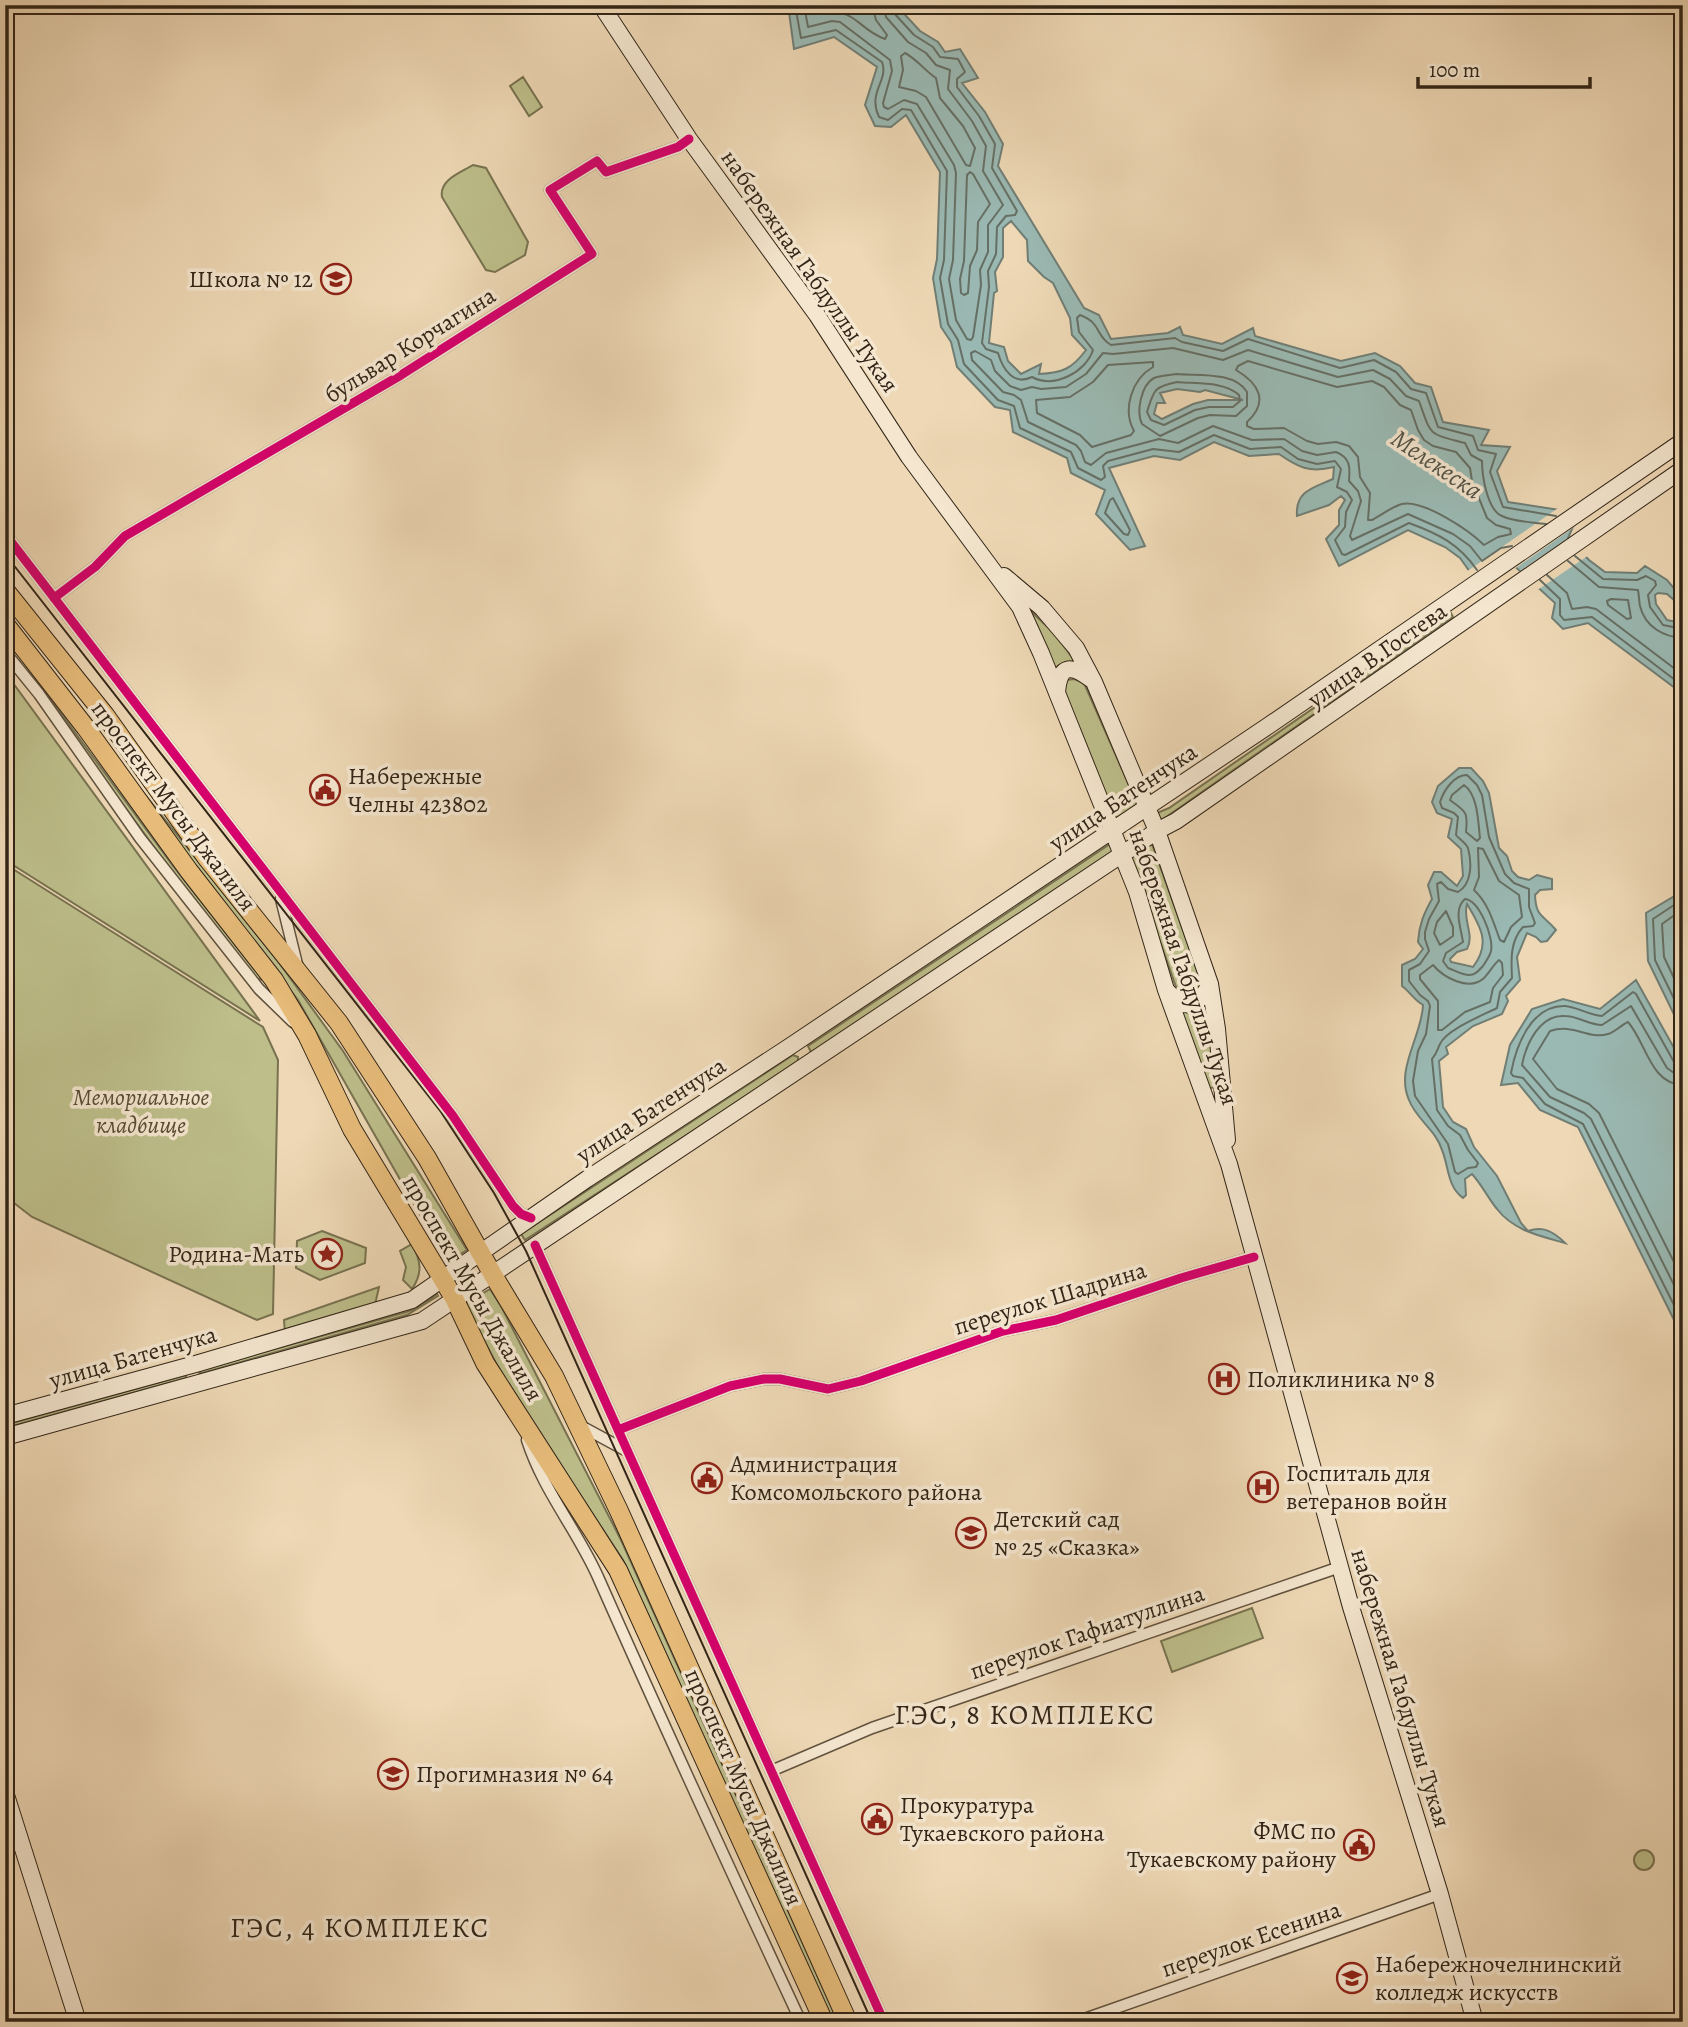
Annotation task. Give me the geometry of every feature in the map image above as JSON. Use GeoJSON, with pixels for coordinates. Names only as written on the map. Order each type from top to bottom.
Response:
{"type":"FeatureCollection","features":[{"type":"Feature","properties":{"kind":"main road","name":"набережная Габдуллы Тукая"},"geometry":{"type":"LineString","coordinates":[[601,5],[690,139],[817,315],[909,457],[1020,607],[1137,892],[1166,990],[1229,1164],[1340,1567],[1440,1894],[1475,2022]]}},
{"type":"Feature","properties":{"kind":"main road","name":"улица В.Гостева"},"geometry":{"type":"LineString","coordinates":[[1268,726],[1683,441]]}},
{"type":"Feature","properties":{"kind":"main road","name":"улица В.Гостева"},"geometry":{"type":"LineString","coordinates":[[1176,821],[1683,469]]}},
{"type":"Feature","properties":{"kind":"main road","name":"набережная Габдуллы Тукая"},"geometry":{"type":"LineString","coordinates":[[986,560],[1042,608],[1065,634],[1094,682],[1157,831],[1210,984],[1219,1042],[1229,1164]]}},
{"type":"Feature","properties":{"kind":"main road","name":"проспект Мусы Джалиля"},"geometry":{"type":"LineString","coordinates":[[5,590],[105,715],[206,857],[338,1023],[428,1158],[493,1275],[554,1376],[685,1656],[848,2022]]}},
{"type":"Feature","properties":{"kind":"main road","name":"проспект Мусы Джалиля"},"geometry":{"type":"LineString","coordinates":[[5,624],[86,728],[189,871],[274,980],[307,1035],[352,1129],[454,1298],[485,1363],[618,1570],[824,2022]]}},
{"type":"Feature","properties":{"kind":"main road"},"geometry":{"type":"LineString","coordinates":[[1057,694],[1058,677],[1062,672],[1071,669],[1080,671],[1094,682]]}},
{"type":"Feature","properties":{"kind":"main road","name":"улица Батенчука"},"geometry":{"type":"LineString","coordinates":[[5,1416],[199,1363],[412,1300],[1268,726]]}},
{"type":"Feature","properties":{"kind":"main road","name":"улица Батенчука"},"geometry":{"type":"LineString","coordinates":[[5,1437],[422,1321],[1157,831],[1176,821]]}},
{"type":"Feature","properties":{"kind":"main road"},"geometry":{"type":"LineString","coordinates":[[1166,990],[1177,1003],[1188,1005],[1197,1002],[1210,984]]}},
{"type":"Feature","properties":{"kind":"main road"},"geometry":{"type":"LineString","coordinates":[[789,1047],[805,1053],[806,1061],[801,1069]]}},
{"type":"Feature","properties":{"kind":"main road"},"geometry":{"type":"LineString","coordinates":[[199,1363],[193,1377],[196,1381],[204,1382]]}},
{"type":"Feature","properties":{"kind":"main road"},"geometry":{"type":"LineString","coordinates":[[5,1792],[78,2022]]}},
{"type":"Feature","properties":{"kind":"street","name":"бульвар Корчагина"},"geometry":{"type":"LineString","coordinates":[[54,598],[94,566],[127,534],[401,375],[592,254],[551,190],[597,161],[606,172],[678,147],[690,139]]}},
{"type":"Feature","properties":{"kind":"street"},"geometry":{"type":"LineString","coordinates":[[5,534],[453,1116],[513,1206],[521,1214],[531,1218]]}},
{"type":"Feature","properties":{"kind":"street"},"geometry":{"type":"LineString","coordinates":[[5,652],[39,694],[140,838],[259,989],[307,1035]]}},
{"type":"Feature","properties":{"kind":"street"},"geometry":{"type":"LineString","coordinates":[[278,889],[299,974]]}},
{"type":"Feature","properties":{"kind":"street"},"geometry":{"type":"LineString","coordinates":[[535,1245],[884,2022]]}},
{"type":"Feature","properties":{"kind":"street","name":"переулок Шадрина"},"geometry":{"type":"LineString","coordinates":[[618,1430],[730,1386],[764,1379],[780,1379],[828,1389],[861,1381],[1003,1331],[1056,1321],[1181,1278],[1254,1257]]}},
{"type":"Feature","properties":{"kind":"street"},"geometry":{"type":"LineString","coordinates":[[521,1421],[540,1473],[593,1566],[800,2022]]}},
{"type":"Feature","properties":{"kind":"street"},"geometry":{"type":"LineString","coordinates":[[577,1424],[627,1451]]}},
{"type":"Feature","properties":{"kind":"street","name":"переулок Гафиатуллина"},"geometry":{"type":"LineString","coordinates":[[771,1771],[872,1728],[1340,1567]]}},
{"type":"Feature","properties":{"kind":"street","name":"переулок Есенина"},"geometry":{"type":"LineString","coordinates":[[1076,2022],[1440,1894]]}},
{"type":"Feature","properties":{"kind":"green space"},"geometry":{"type":"Polygon","coordinates":[[[523,77],[542,107],[529,116],[510,86],[523,77]]]}},
{"type":"Feature","properties":{"kind":"green space"},"geometry":{"type":"Polygon","coordinates":[[[473,165],[486,168],[528,242],[525,255],[495,272],[486,270],[442,197],[447,182],[473,165]]]}},
{"type":"Feature","properties":{"kind":"green space"},"geometry":{"type":"Polygon","coordinates":[[[1022,603],[1053,632],[1078,665],[1057,671],[1022,603]]]}},
{"type":"Feature","properties":{"kind":"green space"},"geometry":{"type":"Polygon","coordinates":[[[1451,613],[1453,617],[1159,822],[1157,813],[1169,808],[1451,613]]]}},
{"type":"Feature","properties":{"kind":"green space"},"geometry":{"type":"Polygon","coordinates":[[[5,619],[277,960],[343,1051],[467,1250],[447,1262],[298,1000],[5,619]]]}},
{"type":"Feature","properties":{"kind":"green space"},"geometry":{"type":"Polygon","coordinates":[[[5,637],[173,866],[263,980],[255,978],[171,870],[5,644],[5,637]]]}},
{"type":"Feature","properties":{"kind":"green space"},"geometry":{"type":"Polygon","coordinates":[[[5,672],[260,1021],[5,860],[5,672]]]}},
{"type":"Feature","properties":{"kind":"green space"},"geometry":{"type":"Polygon","coordinates":[[[1074,679],[1084,683],[1139,808],[1116,822],[1062,692],[1067,680],[1074,679]]]}},
{"type":"Feature","properties":{"kind":"green space"},"geometry":{"type":"Polygon","coordinates":[[[1110,844],[1114,852],[812,1054],[808,1046],[1110,844]]]}},
{"type":"Feature","properties":{"kind":"green space"},"geometry":{"type":"Polygon","coordinates":[[[1152,844],[1202,983],[1195,992],[1184,996],[1176,987],[1131,858],[1152,844]]]}},
{"type":"Feature","properties":{"kind":"green space","name":"Мемориальное кладбище"},"geometry":{"type":"Polygon","coordinates":[[[5,864],[263,1027],[278,1060],[273,1314],[257,1320],[32,1217],[5,1196],[5,864]]]}},
{"type":"Feature","properties":{"kind":"green space"},"geometry":{"type":"Polygon","coordinates":[[[1207,1004],[1215,1087],[1207,1089],[1182,1012],[1195,1013],[1207,1004]]]}},
{"type":"Feature","properties":{"kind":"green space"},"geometry":{"type":"Polygon","coordinates":[[[793,1055],[798,1057],[798,1063],[525,1240],[521,1234],[793,1055]]]}},
{"type":"Feature","properties":{"kind":"green space"},"geometry":{"type":"Polygon","coordinates":[[[322,1231],[366,1248],[365,1263],[320,1280],[296,1268],[297,1241],[322,1231]]]}},
{"type":"Feature","properties":{"kind":"green space"},"geometry":{"type":"Polygon","coordinates":[[[412,1244],[419,1267],[418,1278],[412,1289],[403,1280],[406,1267],[400,1251],[412,1244]]]}},
{"type":"Feature","properties":{"kind":"green space"},"geometry":{"type":"Polygon","coordinates":[[[379,1287],[374,1309],[285,1334],[284,1320],[379,1287]]]}},
{"type":"Feature","properties":{"kind":"green space"},"geometry":{"type":"Polygon","coordinates":[[[490,1289],[621,1540],[838,2022],[833,2022],[623,1560],[527,1414],[465,1304],[490,1289]]]}},
{"type":"Feature","properties":{"kind":"green space"},"geometry":{"type":"Polygon","coordinates":[[[437,1294],[438,1296],[407,1315],[199,1374],[201,1370],[406,1312],[437,1294]]]}},
{"type":"Feature","properties":{"kind":"green space"},"geometry":{"type":"Polygon","coordinates":[[[186,1375],[186,1378],[5,1428],[5,1425],[186,1375]]]}},
{"type":"Feature","properties":{"kind":"green space"},"geometry":{"type":"Polygon","coordinates":[[[1252,1608],[1263,1638],[1172,1672],[1161,1641],[1252,1608]]]}},
{"type":"Feature","properties":{"kind":"green space"},"geometry":{"type":"Polygon","coordinates":[[[1644,1850],[1651,1853],[1654,1860],[1651,1867],[1644,1870],[1637,1867],[1634,1860],[1637,1853],[1644,1850]]]}},
{"type":"Feature","properties":{"kind":"water","name":"Мелекеска"},"geometry":{"type":"Polygon","coordinates":[[[788,5],[896,5],[920,31],[938,42],[945,52],[960,49],[978,78],[962,83],[985,112],[1003,144],[998,166],[1084,308],[1099,315],[1111,339],[1168,333],[1180,327],[1183,335],[1222,344],[1253,328],[1255,336],[1341,361],[1375,353],[1400,366],[1415,383],[1431,387],[1443,422],[1489,430],[1481,445],[1510,447],[1497,471],[1508,502],[1579,513],[1568,538],[1589,560],[1605,572],[1637,573],[1645,566],[1667,580],[1683,599],[1682,607],[1667,594],[1655,595],[1656,604],[1667,620],[1683,623],[1683,694],[1588,623],[1563,629],[1552,618],[1555,603],[1509,561],[1480,586],[1460,558],[1445,547],[1408,530],[1339,566],[1326,539],[1339,525],[1339,510],[1345,500],[1341,496],[1329,505],[1297,516],[1302,496],[1312,488],[1333,479],[1334,467],[1305,468],[1279,454],[1249,456],[1214,442],[1180,460],[1154,456],[1109,468],[1145,546],[1130,550],[1096,514],[1105,490],[1071,473],[1067,458],[1013,432],[1010,410],[995,407],[957,367],[951,342],[941,327],[933,278],[937,259],[940,172],[906,115],[891,127],[875,126],[865,105],[877,67],[834,37],[794,49],[788,5]],[[1011,221],[1003,228],[1003,257],[995,272],[997,291],[994,293],[989,343],[1004,347],[1008,361],[1021,374],[1041,364],[1039,374],[1054,373],[1071,366],[1086,350],[1072,335],[1070,318],[1053,283],[1028,261],[1027,240],[1011,221]],[[1177,389],[1160,393],[1165,403],[1157,403],[1154,414],[1162,419],[1208,400],[1243,400],[1205,390],[1200,392],[1177,389]]]}},
{"type":"Feature","properties":{"kind":"water"},"geometry":{"type":"Polygon","coordinates":[[[1459,768],[1471,768],[1483,781],[1489,793],[1499,848],[1507,856],[1512,871],[1518,877],[1529,880],[1537,875],[1552,879],[1552,889],[1540,890],[1535,895],[1539,912],[1556,930],[1547,941],[1541,942],[1527,933],[1517,957],[1520,980],[1506,996],[1508,1001],[1502,1014],[1473,1026],[1446,1047],[1448,1054],[1439,1061],[1443,1107],[1453,1122],[1466,1129],[1474,1147],[1497,1176],[1521,1223],[1528,1231],[1548,1231],[1565,1243],[1528,1232],[1511,1223],[1497,1209],[1472,1174],[1465,1179],[1466,1195],[1463,1198],[1451,1182],[1439,1143],[1409,1100],[1405,1076],[1423,1005],[1402,986],[1402,965],[1415,959],[1423,949],[1418,942],[1422,919],[1432,899],[1428,885],[1434,872],[1441,872],[1457,886],[1463,876],[1461,849],[1448,837],[1452,819],[1437,813],[1432,802],[1438,786],[1459,768]],[[1467,904],[1469,944],[1467,949],[1457,952],[1450,959],[1451,962],[1473,967],[1482,951],[1483,943],[1480,928],[1467,904]]]}},
{"type":"Feature","properties":{"kind":"water"},"geometry":{"type":"Polygon","coordinates":[[[1683,891],[1683,1033],[1648,961],[1646,913],[1683,891]]]}},
{"type":"Feature","properties":{"kind":"water"},"geometry":{"type":"Polygon","coordinates":[[[1636,980],[1683,1064],[1683,1338],[1578,1127],[1540,1110],[1518,1083],[1501,1085],[1510,1045],[1532,1009],[1563,999],[1600,1009],[1636,980]]]}},
{"type":"Feature","properties":{"kind":"pier"},"geometry":{"type":"Polygon","coordinates":[[[1561,506],[1579,509],[1582,514],[1577,525],[1513,570],[1509,566],[1481,589],[1477,588],[1466,572],[1561,506]]]}},
{"type":"Feature","properties":{"kind":"pier"},"geometry":{"type":"Polygon","coordinates":[[[1573,535],[1572,538],[1589,555],[1536,591],[1517,573],[1573,535]]]}},
{"type":"Feature","properties":{"kind":"tram line"},"geometry":{"type":"LineString","coordinates":[[5,554],[441,1112],[494,1193],[526,1251],[872,2022]]}},
{"type":"Feature","properties":{"kind":"cycle path"},"geometry":{"type":"LineString","coordinates":[[54,598],[95,567],[125,536],[401,375],[592,254],[550,190],[597,161],[606,172],[678,147],[689,139]]}},
{"type":"Feature","properties":{"kind":"cycle path"},"geometry":{"type":"LineString","coordinates":[[5,534],[453,1116],[513,1206],[521,1214],[531,1218]]}},
{"type":"Feature","properties":{"kind":"cycle path"},"geometry":{"type":"LineString","coordinates":[[535,1245],[884,2022]]}},
{"type":"Feature","properties":{"kind":"cycle path"},"geometry":{"type":"LineString","coordinates":[[618,1430],[730,1386],[764,1379],[780,1379],[828,1389],[861,1381],[1003,1331],[1056,1320],[1181,1278],[1254,1257]]}},
{"type":"Feature","properties":{"kind":"place","name":"Школа № 12"},"geometry":{"type":"Point","coordinates":[336,279]}},
{"type":"Feature","properties":{"kind":"place","name":"Набережные Челны 423802"},"geometry":{"type":"Point","coordinates":[325,790]}},
{"type":"Feature","properties":{"kind":"place","name":"Родина-Мать"},"geometry":{"type":"Point","coordinates":[327,1254]}},
{"type":"Feature","properties":{"kind":"place","name":"Поликлиника № 8"},"geometry":{"type":"Point","coordinates":[1224,1379]}},
{"type":"Feature","properties":{"kind":"place","name":"Администрация Комсомольского района"},"geometry":{"type":"Point","coordinates":[707,1478]}},
{"type":"Feature","properties":{"kind":"place","name":"Госпиталь для ветеранов войн"},"geometry":{"type":"Point","coordinates":[1263,1487]}},
{"type":"Feature","properties":{"kind":"place","name":"Детский сад № 25 «Сказка»"},"geometry":{"type":"Point","coordinates":[971,1533]}},
{"type":"Feature","properties":{"kind":"place","name":"Прогимназия № 64"},"geometry":{"type":"Point","coordinates":[393,1774]}},
{"type":"Feature","properties":{"kind":"place","name":"Прокуратура Тукаевского района"},"geometry":{"type":"Point","coordinates":[877,1819]}},
{"type":"Feature","properties":{"kind":"place","name":"ФМС по Тукаевскому району"},"geometry":{"type":"Point","coordinates":[1359,1845]}},
{"type":"Feature","properties":{"kind":"place","name":"Набережночелнинский колледж искусств"},"geometry":{"type":"Point","coordinates":[1352,1978]}},
{"type":"Feature","properties":{"kind":"district","name":"ГЭС, 8 КОМПЛЕКС"},"geometry":{"type":"Point","coordinates":[1025,1714]}},
{"type":"Feature","properties":{"kind":"district","name":"ГЭС, 4 КОМПЛЕКС"},"geometry":{"type":"Point","coordinates":[360,1927]}}]}
